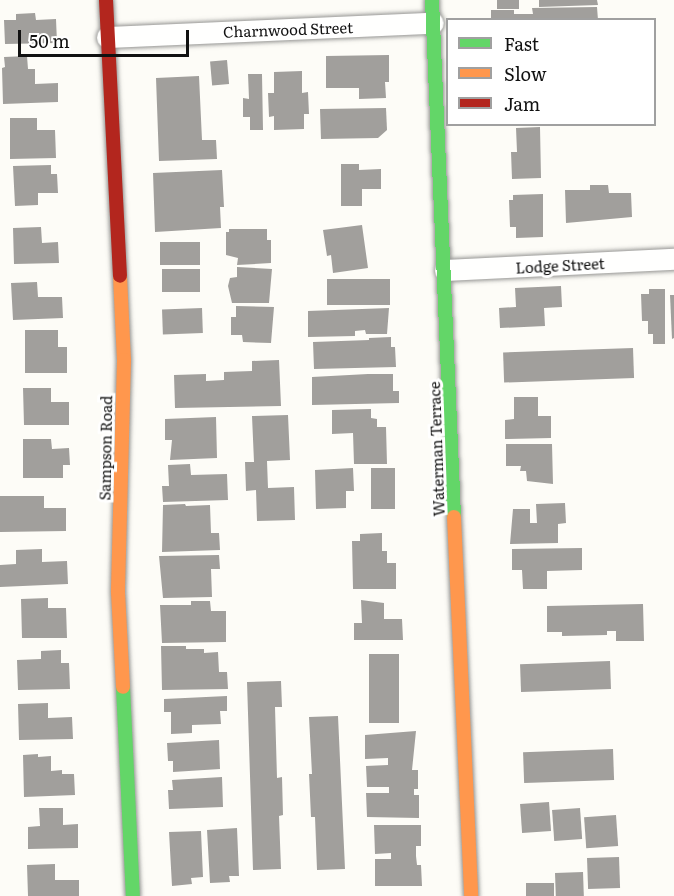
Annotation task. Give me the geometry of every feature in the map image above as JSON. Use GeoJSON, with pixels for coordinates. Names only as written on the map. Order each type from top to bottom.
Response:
{"type":"FeatureCollection","features":[{"type":"Feature","properties":{"kind":"street","name":"Sampson Road"},"geometry":{"type":"LineString","coordinates":[[106,0],[124,360],[118,592],[133,896]]}},
{"type":"Feature","properties":{"kind":"street","name":"Waterman Terrace"},"geometry":{"type":"LineString","coordinates":[[432,0],[446,270],[471,896]]}},
{"type":"Feature","properties":{"kind":"street","name":"Charnwood Street"},"geometry":{"type":"LineString","coordinates":[[107,36],[434,24]]}},
{"type":"Feature","properties":{"kind":"street","name":"Lodge Street"},"geometry":{"type":"LineString","coordinates":[[446,270],[674,259]]}},
{"type":"Feature","properties":{"kind":"building"},"geometry":{"type":"Polygon","coordinates":[[[497,0],[519,0],[519,9],[497,9],[497,0]]]}},
{"type":"Feature","properties":{"kind":"building"},"geometry":{"type":"Polygon","coordinates":[[[539,0],[597,0],[598,5],[539,7],[539,0]]]}},
{"type":"Feature","properties":{"kind":"building"},"geometry":{"type":"Polygon","coordinates":[[[597,7],[598,18],[491,18],[491,10],[514,10],[514,14],[533,14],[532,8],[597,7]]]}},
{"type":"Feature","properties":{"kind":"building"},"geometry":{"type":"Polygon","coordinates":[[[35,13],[36,20],[56,19],[57,43],[5,44],[4,20],[16,20],[16,14],[35,13]]]}},
{"type":"Feature","properties":{"kind":"building"},"geometry":{"type":"Polygon","coordinates":[[[389,55],[389,82],[385,82],[386,98],[359,99],[359,88],[326,88],[326,56],[389,55]]]}},
{"type":"Feature","properties":{"kind":"building"},"geometry":{"type":"Polygon","coordinates":[[[27,56],[28,69],[35,69],[35,84],[58,83],[58,102],[3,104],[4,57],[27,56]]]}},
{"type":"Feature","properties":{"kind":"building"},"geometry":{"type":"Polygon","coordinates":[[[227,60],[229,84],[212,85],[210,61],[227,60]]]}},
{"type":"Feature","properties":{"kind":"building"},"geometry":{"type":"Polygon","coordinates":[[[302,71],[302,93],[308,92],[309,114],[304,114],[304,129],[274,130],[274,116],[269,117],[268,93],[274,93],[274,72],[302,71]]]}},
{"type":"Feature","properties":{"kind":"building"},"geometry":{"type":"Polygon","coordinates":[[[248,74],[262,74],[263,130],[250,130],[250,117],[243,117],[243,98],[249,99],[248,74]]]}},
{"type":"Feature","properties":{"kind":"building"},"geometry":{"type":"Polygon","coordinates":[[[199,76],[202,140],[216,140],[217,159],[159,161],[156,78],[199,76]]]}},
{"type":"Feature","properties":{"kind":"building"},"geometry":{"type":"Polygon","coordinates":[[[386,108],[387,130],[378,138],[321,139],[320,109],[386,108]]]}},
{"type":"Feature","properties":{"kind":"building"},"geometry":{"type":"Polygon","coordinates":[[[10,118],[37,118],[37,130],[55,130],[56,158],[10,159],[10,118]]]}},
{"type":"Feature","properties":{"kind":"building"},"geometry":{"type":"Polygon","coordinates":[[[540,127],[541,178],[512,179],[511,152],[517,152],[516,128],[540,127]]]}},
{"type":"Feature","properties":{"kind":"building"},"geometry":{"type":"Polygon","coordinates":[[[341,164],[359,164],[359,170],[381,169],[381,189],[362,189],[362,206],[341,206],[341,164]]]}},
{"type":"Feature","properties":{"kind":"building"},"geometry":{"type":"Polygon","coordinates":[[[51,165],[51,174],[57,174],[58,193],[38,193],[38,205],[15,206],[13,166],[51,165]]]}},
{"type":"Feature","properties":{"kind":"building"},"geometry":{"type":"Polygon","coordinates":[[[222,170],[224,207],[220,207],[221,228],[155,232],[153,173],[222,170]]]}},
{"type":"Feature","properties":{"kind":"building"},"geometry":{"type":"Polygon","coordinates":[[[590,185],[608,185],[609,193],[631,193],[632,217],[566,223],[565,190],[590,190],[590,185]]]}},
{"type":"Feature","properties":{"kind":"building"},"geometry":{"type":"Polygon","coordinates":[[[543,194],[543,237],[516,238],[516,227],[510,227],[509,200],[513,200],[513,195],[543,194]]]}},
{"type":"Feature","properties":{"kind":"building"},"geometry":{"type":"Polygon","coordinates":[[[362,225],[368,268],[333,273],[331,255],[327,256],[323,230],[362,225]]]}},
{"type":"Feature","properties":{"kind":"building"},"geometry":{"type":"Polygon","coordinates":[[[41,227],[42,243],[58,242],[59,263],[14,264],[13,228],[41,227]]]}},
{"type":"Feature","properties":{"kind":"building"},"geometry":{"type":"Polygon","coordinates":[[[229,229],[267,229],[267,240],[271,240],[271,263],[237,265],[238,258],[226,255],[226,232],[229,232],[229,229]]]}},
{"type":"Feature","properties":{"kind":"building"},"geometry":{"type":"Polygon","coordinates":[[[160,242],[200,242],[200,265],[160,265],[160,242]]]}},
{"type":"Feature","properties":{"kind":"building"},"geometry":{"type":"Polygon","coordinates":[[[237,267],[272,269],[269,303],[232,303],[228,286],[230,278],[237,277],[237,267]]]}},
{"type":"Feature","properties":{"kind":"building"},"geometry":{"type":"Polygon","coordinates":[[[162,269],[200,269],[200,292],[162,292],[162,269]]]}},
{"type":"Feature","properties":{"kind":"building"},"geometry":{"type":"Polygon","coordinates":[[[327,279],[390,279],[390,305],[327,305],[327,279]]]}},
{"type":"Feature","properties":{"kind":"building"},"geometry":{"type":"Polygon","coordinates":[[[37,282],[38,297],[62,297],[63,318],[13,320],[11,283],[37,282]]]}},
{"type":"Feature","properties":{"kind":"building"},"geometry":{"type":"Polygon","coordinates":[[[561,286],[562,307],[544,308],[545,326],[500,328],[499,308],[516,307],[515,288],[561,286]]]}},
{"type":"Feature","properties":{"kind":"building"},"geometry":{"type":"Polygon","coordinates":[[[649,289],[665,289],[665,344],[653,344],[653,334],[648,334],[648,321],[642,321],[641,294],[649,294],[649,289]]]}},
{"type":"Feature","properties":{"kind":"building"},"geometry":{"type":"Polygon","coordinates":[[[670,295],[674,295],[674,338],[672,339],[670,295]]]}},
{"type":"Feature","properties":{"kind":"building"},"geometry":{"type":"Polygon","coordinates":[[[236,306],[274,307],[271,343],[243,342],[242,335],[231,335],[231,317],[236,317],[236,306]]]}},
{"type":"Feature","properties":{"kind":"building"},"geometry":{"type":"Polygon","coordinates":[[[202,308],[203,333],[163,334],[162,309],[202,308]]]}},
{"type":"Feature","properties":{"kind":"building"},"geometry":{"type":"Polygon","coordinates":[[[389,308],[387,334],[366,334],[365,330],[355,331],[355,336],[308,337],[308,311],[389,308]]]}},
{"type":"Feature","properties":{"kind":"building"},"geometry":{"type":"Polygon","coordinates":[[[25,330],[58,330],[58,347],[67,347],[67,373],[25,373],[25,330]]]}},
{"type":"Feature","properties":{"kind":"building"},"geometry":{"type":"Polygon","coordinates":[[[391,337],[391,347],[395,347],[396,367],[314,369],[313,342],[391,337]]]}},
{"type":"Feature","properties":{"kind":"building"},"geometry":{"type":"Polygon","coordinates":[[[633,348],[634,378],[504,383],[503,353],[633,348]]]}},
{"type":"Feature","properties":{"kind":"building"},"geometry":{"type":"Polygon","coordinates":[[[279,360],[281,406],[175,408],[174,375],[206,374],[206,381],[224,380],[224,372],[252,371],[252,361],[279,360]]]}},
{"type":"Feature","properties":{"kind":"building"},"geometry":{"type":"Polygon","coordinates":[[[393,374],[393,391],[399,391],[399,403],[312,405],[312,377],[393,374]]]}},
{"type":"Feature","properties":{"kind":"building"},"geometry":{"type":"Polygon","coordinates":[[[23,388],[51,388],[51,402],[69,402],[69,425],[24,425],[23,388]]]}},
{"type":"Feature","properties":{"kind":"building"},"geometry":{"type":"Polygon","coordinates":[[[514,397],[538,397],[538,416],[551,416],[551,438],[505,439],[505,420],[514,419],[514,397]]]}},
{"type":"Feature","properties":{"kind":"building"},"geometry":{"type":"Polygon","coordinates":[[[371,409],[371,418],[377,419],[377,427],[386,427],[387,464],[354,464],[353,433],[332,434],[332,410],[371,409]]]}},
{"type":"Feature","properties":{"kind":"building"},"geometry":{"type":"Polygon","coordinates":[[[288,415],[290,460],[267,461],[268,488],[294,487],[295,520],[257,521],[256,490],[246,491],[245,462],[254,462],[252,416],[288,415]]]}},
{"type":"Feature","properties":{"kind":"building"},"geometry":{"type":"Polygon","coordinates":[[[216,417],[217,458],[170,460],[172,440],[165,440],[165,419],[216,417]]]}},
{"type":"Feature","properties":{"kind":"building"},"geometry":{"type":"Polygon","coordinates":[[[23,439],[51,439],[52,449],[69,448],[70,465],[63,465],[63,478],[23,478],[23,439]]]}},
{"type":"Feature","properties":{"kind":"building"},"geometry":{"type":"Polygon","coordinates":[[[506,444],[552,444],[553,484],[527,481],[526,471],[520,471],[521,466],[506,466],[506,444]]]}},
{"type":"Feature","properties":{"kind":"building"},"geometry":{"type":"Polygon","coordinates":[[[190,464],[191,475],[227,474],[228,500],[163,502],[162,486],[169,486],[168,465],[190,464]]]}},
{"type":"Feature","properties":{"kind":"building"},"geometry":{"type":"Polygon","coordinates":[[[353,468],[354,491],[346,491],[346,508],[316,509],[315,470],[353,468]]]}},
{"type":"Feature","properties":{"kind":"building"},"geometry":{"type":"Polygon","coordinates":[[[371,468],[395,468],[395,509],[371,509],[371,468]]]}},
{"type":"Feature","properties":{"kind":"building"},"geometry":{"type":"Polygon","coordinates":[[[0,496],[44,496],[44,508],[66,508],[66,531],[0,532],[0,496]]]}},
{"type":"Feature","properties":{"kind":"building"},"geometry":{"type":"Polygon","coordinates":[[[565,503],[566,523],[558,524],[558,543],[510,544],[513,509],[530,509],[530,523],[537,523],[536,504],[565,503]]]}},
{"type":"Feature","properties":{"kind":"building"},"geometry":{"type":"Polygon","coordinates":[[[185,504],[186,506],[210,505],[211,533],[219,533],[220,550],[162,552],[163,505],[185,504]]]}},
{"type":"Feature","properties":{"kind":"building"},"geometry":{"type":"Polygon","coordinates":[[[382,533],[382,551],[387,551],[387,563],[396,563],[396,589],[353,589],[352,541],[360,541],[360,534],[382,533]]]}},
{"type":"Feature","properties":{"kind":"building"},"geometry":{"type":"Polygon","coordinates":[[[582,548],[582,570],[547,571],[547,589],[523,589],[522,570],[512,570],[512,549],[582,548]]]}},
{"type":"Feature","properties":{"kind":"building"},"geometry":{"type":"Polygon","coordinates":[[[42,549],[42,562],[67,561],[68,584],[0,587],[0,565],[16,564],[16,550],[42,549]]]}},
{"type":"Feature","properties":{"kind":"building"},"geometry":{"type":"Polygon","coordinates":[[[219,555],[220,569],[211,569],[212,597],[163,598],[159,556],[219,555]]]}},
{"type":"Feature","properties":{"kind":"building"},"geometry":{"type":"Polygon","coordinates":[[[48,598],[48,608],[66,608],[67,638],[22,638],[21,599],[48,598]]]}},
{"type":"Feature","properties":{"kind":"building"},"geometry":{"type":"Polygon","coordinates":[[[361,600],[384,603],[384,619],[402,619],[403,640],[354,640],[354,623],[362,623],[361,600]]]}},
{"type":"Feature","properties":{"kind":"building"},"geometry":{"type":"Polygon","coordinates":[[[191,601],[210,601],[211,611],[226,611],[226,642],[162,643],[160,605],[191,605],[191,601]]]}},
{"type":"Feature","properties":{"kind":"building"},"geometry":{"type":"Polygon","coordinates":[[[643,604],[644,641],[616,641],[616,631],[607,631],[607,635],[562,636],[562,632],[547,632],[547,606],[643,604]]]}},
{"type":"Feature","properties":{"kind":"building"},"geometry":{"type":"Polygon","coordinates":[[[161,646],[186,646],[186,649],[204,649],[204,653],[218,652],[219,672],[227,672],[228,689],[162,690],[161,646]]]}},
{"type":"Feature","properties":{"kind":"building"},"geometry":{"type":"Polygon","coordinates":[[[61,650],[61,663],[69,663],[70,689],[18,690],[17,660],[41,659],[41,651],[61,650]]]}},
{"type":"Feature","properties":{"kind":"building"},"geometry":{"type":"Polygon","coordinates":[[[369,654],[399,654],[399,723],[369,723],[369,654]]]}},
{"type":"Feature","properties":{"kind":"building"},"geometry":{"type":"Polygon","coordinates":[[[610,661],[611,689],[521,692],[520,664],[610,661]]]}},
{"type":"Feature","properties":{"kind":"building"},"geometry":{"type":"Polygon","coordinates":[[[281,681],[282,707],[275,707],[277,778],[282,777],[283,815],[279,816],[281,869],[253,870],[247,682],[281,681]]]}},
{"type":"Feature","properties":{"kind":"building"},"geometry":{"type":"Polygon","coordinates":[[[227,696],[227,711],[220,711],[221,724],[192,725],[192,733],[171,734],[171,712],[164,712],[164,699],[227,696]]]}},
{"type":"Feature","properties":{"kind":"building"},"geometry":{"type":"Polygon","coordinates":[[[48,703],[48,718],[72,717],[73,739],[19,740],[18,704],[48,703]]]}},
{"type":"Feature","properties":{"kind":"building"},"geometry":{"type":"Polygon","coordinates":[[[338,716],[345,869],[317,870],[315,817],[311,817],[309,774],[312,774],[309,717],[338,716]]]}},
{"type":"Feature","properties":{"kind":"building"},"geometry":{"type":"Polygon","coordinates":[[[416,731],[412,770],[418,770],[418,789],[414,789],[414,795],[419,795],[419,818],[367,817],[366,793],[389,793],[389,787],[367,787],[366,766],[388,765],[388,758],[365,759],[365,735],[416,731]]]}},
{"type":"Feature","properties":{"kind":"building"},"geometry":{"type":"Polygon","coordinates":[[[219,740],[220,769],[173,772],[173,761],[168,761],[167,743],[219,740]]]}},
{"type":"Feature","properties":{"kind":"building"},"geometry":{"type":"Polygon","coordinates":[[[613,749],[614,780],[524,783],[523,752],[613,749]]]}},
{"type":"Feature","properties":{"kind":"building"},"geometry":{"type":"Polygon","coordinates":[[[38,754],[38,757],[51,756],[51,771],[62,770],[62,774],[74,774],[75,795],[24,797],[23,755],[38,754]]]}},
{"type":"Feature","properties":{"kind":"building"},"geometry":{"type":"Polygon","coordinates":[[[222,777],[223,807],[169,809],[168,790],[173,790],[172,780],[222,777]]]}},
{"type":"Feature","properties":{"kind":"building"},"geometry":{"type":"Polygon","coordinates":[[[549,802],[551,831],[522,833],[520,804],[549,802]]]}},
{"type":"Feature","properties":{"kind":"building"},"geometry":{"type":"Polygon","coordinates":[[[39,808],[63,808],[63,825],[78,824],[78,848],[28,849],[28,827],[40,826],[39,808]]]}},
{"type":"Feature","properties":{"kind":"building"},"geometry":{"type":"Polygon","coordinates":[[[580,808],[582,839],[554,841],[552,810],[580,808]]]}},
{"type":"Feature","properties":{"kind":"building"},"geometry":{"type":"Polygon","coordinates":[[[616,815],[618,846],[586,848],[584,817],[616,815]]]}},
{"type":"Feature","properties":{"kind":"building"},"geometry":{"type":"Polygon","coordinates":[[[374,825],[421,825],[421,846],[416,846],[416,856],[417,865],[421,865],[422,886],[375,886],[375,859],[391,859],[391,853],[375,854],[374,825]]]}},
{"type":"Feature","properties":{"kind":"building"},"geometry":{"type":"Polygon","coordinates":[[[237,828],[239,876],[229,876],[230,882],[210,883],[207,830],[237,828]]]}},
{"type":"Feature","properties":{"kind":"building"},"geometry":{"type":"Polygon","coordinates":[[[201,831],[203,877],[191,878],[192,884],[172,886],[169,832],[201,831]]]}},
{"type":"Feature","properties":{"kind":"building"},"geometry":{"type":"Polygon","coordinates":[[[619,857],[620,888],[588,889],[587,858],[619,857]]]}},
{"type":"Feature","properties":{"kind":"building"},"geometry":{"type":"Polygon","coordinates":[[[55,864],[55,880],[79,880],[79,896],[28,896],[27,865],[55,864]]]}},
{"type":"Feature","properties":{"kind":"building"},"geometry":{"type":"Polygon","coordinates":[[[583,872],[584,896],[556,896],[555,873],[583,872]]]}},
{"type":"Feature","properties":{"kind":"building"},"geometry":{"type":"Polygon","coordinates":[[[526,883],[554,883],[554,896],[526,896],[526,883]]]}},
{"type":"Feature","properties":{"kind":"traffic: fast"},"geometry":{"type":"LineString","coordinates":[[432,0],[454,517]]}},
{"type":"Feature","properties":{"kind":"traffic: fast"},"geometry":{"type":"LineString","coordinates":[[123,687],[133,896]]}},
{"type":"Feature","properties":{"kind":"traffic: slow"},"geometry":{"type":"LineString","coordinates":[[120,276],[124,360],[118,592],[123,687]]}},
{"type":"Feature","properties":{"kind":"traffic: slow"},"geometry":{"type":"LineString","coordinates":[[454,517],[471,896]]}},
{"type":"Feature","properties":{"kind":"traffic: jam"},"geometry":{"type":"LineString","coordinates":[[106,0],[120,276]]}}]}
